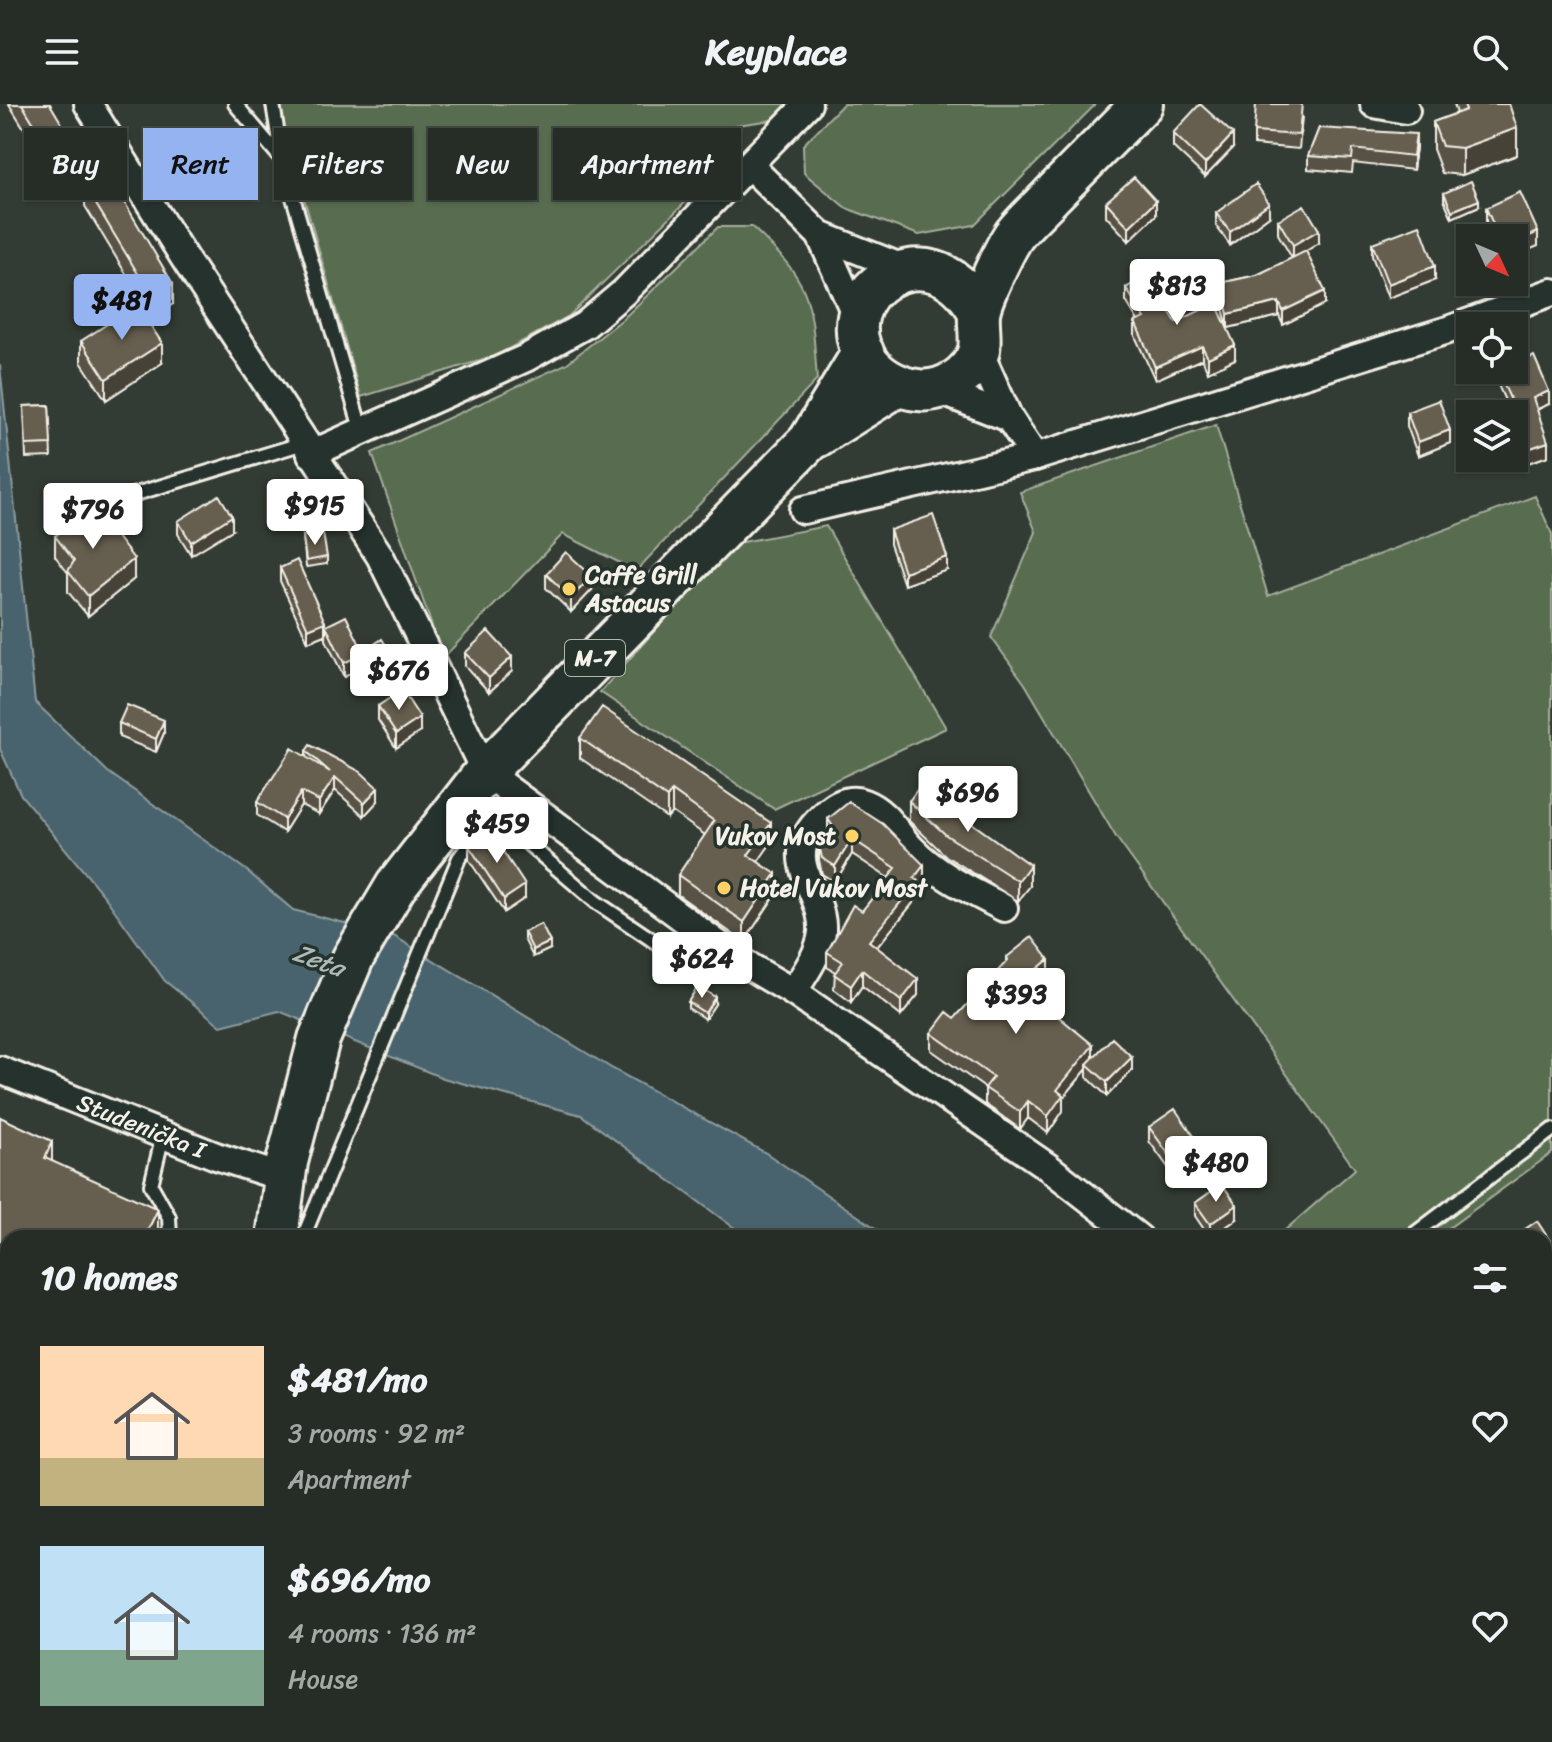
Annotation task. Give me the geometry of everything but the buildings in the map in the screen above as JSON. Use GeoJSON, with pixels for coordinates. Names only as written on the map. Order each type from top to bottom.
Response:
{"type":"FeatureCollection","features":[{"type":"Feature","properties":{"kind":"main road","name":"M-7"},"geometry":{"type":"LineString","coordinates":[[979,351],[979,312],[1013,236],[1142,104]]}},
{"type":"Feature","properties":{"kind":"main road","name":"M-7"},"geometry":{"type":"LineString","coordinates":[[809,441],[860,335],[869,292],[885,279],[924,270],[1013,236]]}},
{"type":"Feature","properties":{"kind":"main road"},"geometry":{"type":"LineString","coordinates":[[924,270],[969,293],[979,312]]}},
{"type":"Feature","properties":{"kind":"main road"},"geometry":{"type":"LineString","coordinates":[[860,335],[880,375],[915,390],[938,390],[964,372],[979,351]]}},
{"type":"Feature","properties":{"kind":"main road","name":"M-7"},"geometry":{"type":"LineString","coordinates":[[278,1230],[284,1178],[309,1070],[334,999],[396,886],[485,772],[809,441],[899,385]]}},
{"type":"Feature","properties":{"kind":"street"},"geometry":{"type":"LineString","coordinates":[[88,104],[380,556],[485,772],[742,962],[793,992],[1048,1167],[1129,1230]]}},
{"type":"Feature","properties":{"kind":"street"},"geometry":{"type":"LineString","coordinates":[[308,448],[362,432],[526,358],[585,325],[624,292],[808,104]]}},
{"type":"Feature","properties":{"kind":"street"},"geometry":{"type":"LineString","coordinates":[[1374,104],[1406,110]]}},
{"type":"Feature","properties":{"kind":"street"},"geometry":{"type":"LineString","coordinates":[[749,165],[820,235],[860,335]]}},
{"type":"Feature","properties":{"kind":"street"},"geometry":{"type":"LineString","coordinates":[[820,235],[924,270]]}},
{"type":"Feature","properties":{"kind":"street"},"geometry":{"type":"LineString","coordinates":[[803,510],[1035,457],[1448,330],[1552,292]]}},
{"type":"Feature","properties":{"kind":"street"},"geometry":{"type":"LineString","coordinates":[[979,351],[1009,418],[1035,457]]}},
{"type":"Feature","properties":{"kind":"street"},"geometry":{"type":"LineString","coordinates":[[938,390],[1009,418]]}},
{"type":"Feature","properties":{"kind":"street"},"geometry":{"type":"LineString","coordinates":[[793,992],[822,933],[821,919],[805,879],[802,856],[817,820],[835,805],[849,800],[864,803],[888,819],[912,850],[960,885],[1004,908]]}},
{"type":"Feature","properties":{"kind":"street","name":"Studenička I"},"geometry":{"type":"LineString","coordinates":[[0,1070],[163,1135],[284,1178]]}},
{"type":"Feature","properties":{"kind":"lane"},"geometry":{"type":"LineString","coordinates":[[235,104],[274,150]]}},
{"type":"Feature","properties":{"kind":"lane"},"geometry":{"type":"LineString","coordinates":[[273,104],[277,128]]}},
{"type":"Feature","properties":{"kind":"lane"},"geometry":{"type":"LineString","coordinates":[[294,200],[362,432]]}},
{"type":"Feature","properties":{"kind":"lane"},"geometry":{"type":"LineString","coordinates":[[106,503],[308,448]]}},
{"type":"Feature","properties":{"kind":"lane"},"geometry":{"type":"LineString","coordinates":[[306,1230],[459,858],[475,838],[494,825],[513,831],[596,902],[670,952],[704,966],[742,962]]}},
{"type":"Feature","properties":{"kind":"lane"},"geometry":{"type":"LineString","coordinates":[[1420,1230],[1552,1130]]}},
{"type":"Feature","properties":{"kind":"lane"},"geometry":{"type":"LineString","coordinates":[[163,1135],[151,1185],[169,1217],[170,1230]]}},
{"type":"Feature","properties":{"kind":"green space"},"geometry":{"type":"Polygon","coordinates":[[[277,104],[788,104],[772,120],[734,128],[553,128],[553,200],[688,200],[569,316],[495,356],[361,397],[305,200],[412,200],[412,128],[284,128],[277,104]]]}},
{"type":"Feature","properties":{"kind":"green space"},"geometry":{"type":"Polygon","coordinates":[[[843,104],[1096,104],[974,225],[919,235],[846,208],[804,173],[803,145],[843,104]]]}},
{"type":"Feature","properties":{"kind":"green space"},"geometry":{"type":"Polygon","coordinates":[[[718,227],[752,227],[798,280],[810,311],[817,380],[636,571],[563,534],[443,658],[372,453],[566,364],[624,318],[718,227]]]}},
{"type":"Feature","properties":{"kind":"green space"},"geometry":{"type":"Polygon","coordinates":[[[1216,425],[1268,596],[1535,496],[1552,534],[1552,1153],[1446,1230],[1285,1230],[1355,1169],[1116,837],[1025,684],[991,637],[1036,532],[1020,492],[1216,425]]]}},
{"type":"Feature","properties":{"kind":"green space"},"geometry":{"type":"Polygon","coordinates":[[[826,526],[946,728],[774,809],[600,692],[732,544],[826,526]]]}},
{"type":"Feature","properties":{"kind":"water","name":"Zeta"},"geometry":{"type":"Polygon","coordinates":[[[0,365],[35,702],[108,772],[246,870],[293,910],[392,935],[613,1069],[766,1153],[878,1230],[737,1230],[581,1115],[443,1078],[279,1011],[221,1026],[165,981],[105,897],[21,795],[0,749],[0,365]]]}},
{"type":"Feature","properties":{"kind":"place","name":"Caffe Grill Astacus"},"geometry":{"type":"Point","coordinates":[569,589]}},
{"type":"Feature","properties":{"kind":"place","name":"Vukov Most"},"geometry":{"type":"Point","coordinates":[852,836]}},
{"type":"Feature","properties":{"kind":"place","name":"Hotel Vukov Most"},"geometry":{"type":"Point","coordinates":[724,888]}}]}
